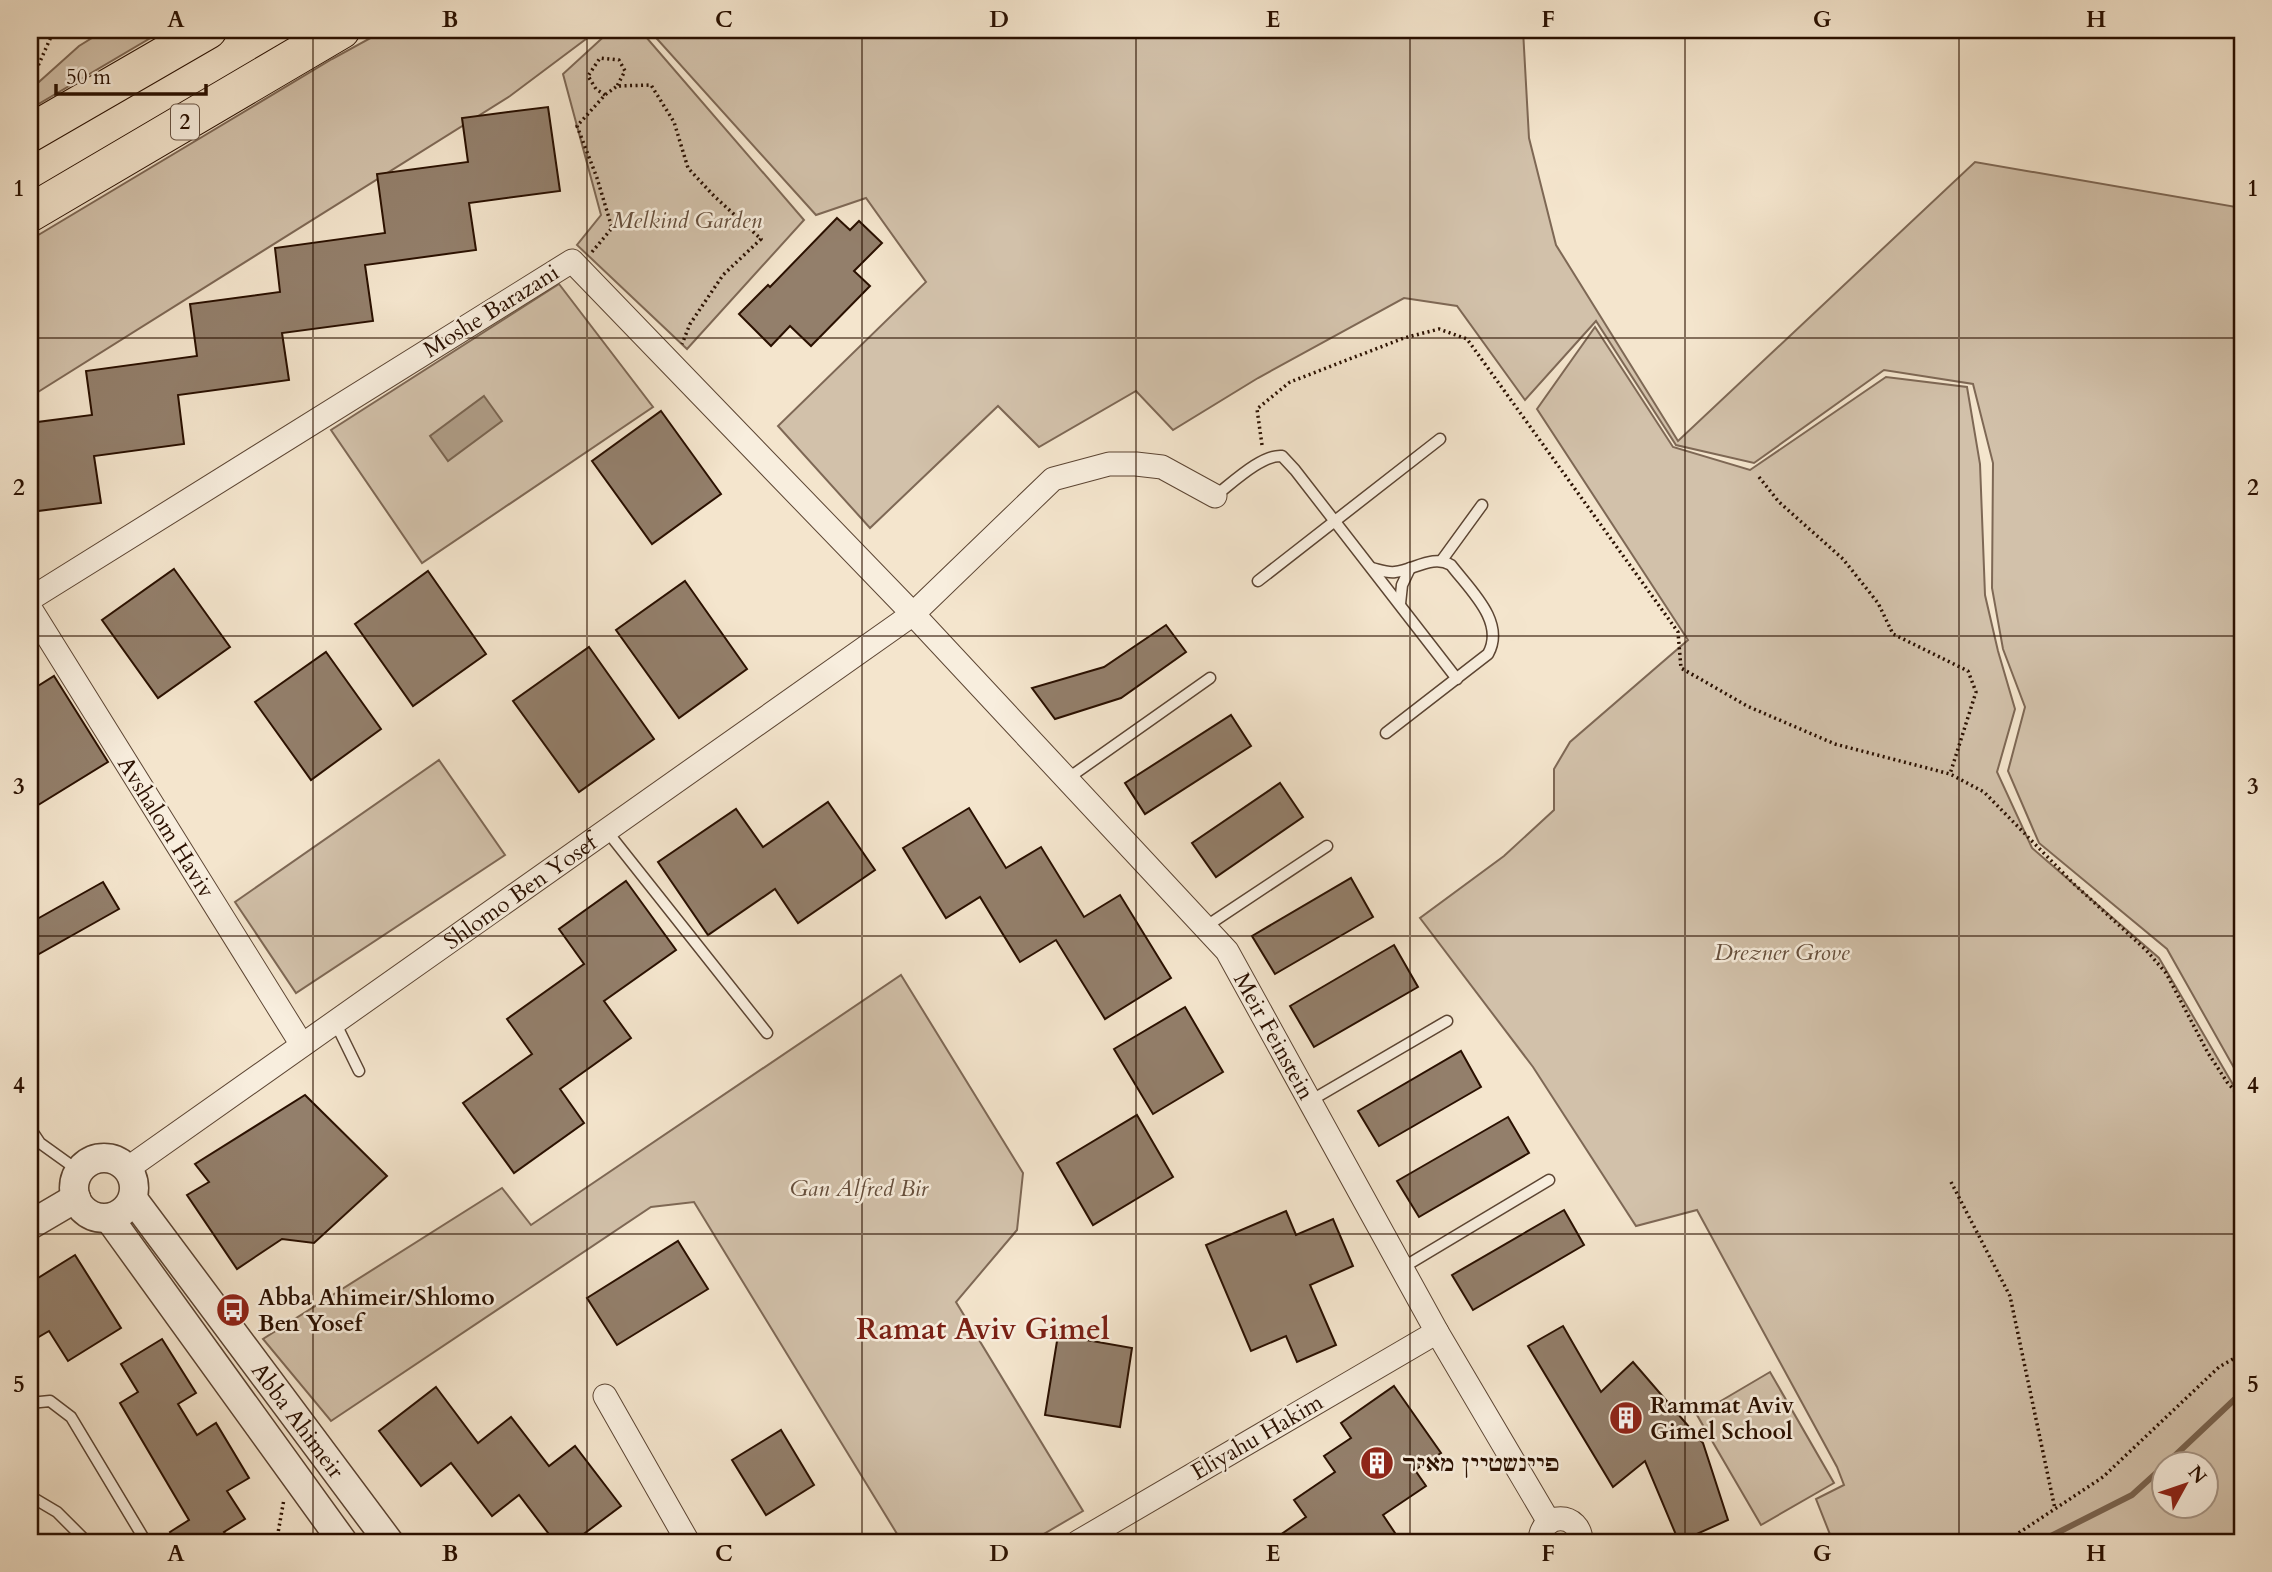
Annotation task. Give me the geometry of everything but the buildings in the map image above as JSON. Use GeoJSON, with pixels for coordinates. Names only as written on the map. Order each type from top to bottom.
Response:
{"type":"FeatureCollection","features":[{"type":"Feature","properties":{"kind":"highway"},"geometry":{"type":"LineString","coordinates":[[30,133],[208,30]]}},
{"type":"Feature","properties":{"kind":"highway","name":"2"},"geometry":{"type":"LineString","coordinates":[[30,213],[341,30]]}},
{"type":"Feature","properties":{"kind":"street","name":"Moshe Barazani"},"geometry":{"type":"LineString","coordinates":[[30,598],[572,261],[913,614]]}},
{"type":"Feature","properties":{"kind":"street","name":"Shlomo Ben Yosef"},"geometry":{"type":"LineString","coordinates":[[127,1169],[913,614],[1054,479],[1109,464],[1136,464],[1163,467],[1215,496]]}},
{"type":"Feature","properties":{"kind":"street","name":"Avshalom Haviv"},"geometry":{"type":"LineString","coordinates":[[30,608],[302,1045]]}},
{"type":"Feature","properties":{"kind":"street","name":"Meir Feinstein"},"geometry":{"type":"LineString","coordinates":[[913,614],[1227,951],[1545,1532]]}},
{"type":"Feature","properties":{"kind":"street"},"geometry":{"type":"LineString","coordinates":[[30,1225],[78,1184],[94,1160],[112,1159],[127,1169],[134,1188],[133,1199],[124,1211],[109,1218],[99,1218],[81,1207],[78,1184]]}},
{"type":"Feature","properties":{"kind":"street","name":"Abba Ahimeir"},"geometry":{"type":"LineString","coordinates":[[133,1199],[389,1542]]}},
{"type":"Feature","properties":{"kind":"street","name":"Abba Ahimeir"},"geometry":{"type":"LineString","coordinates":[[109,1218],[343,1542]]}},
{"type":"Feature","properties":{"kind":"street","name":"Eliyahu Hakim"},"geometry":{"type":"LineString","coordinates":[[1077,1542],[1437,1332]]}},
{"type":"Feature","properties":{"kind":"street"},"geometry":{"type":"LineString","coordinates":[[605,1396],[688,1542]]}},
{"type":"Feature","properties":{"kind":"street"},"geometry":{"type":"LineString","coordinates":[[1545,1532],[1562,1519],[1574,1523],[1581,1533],[1581,1542]]}},
{"type":"Feature","properties":{"kind":"lane"},"geometry":{"type":"LineString","coordinates":[[1258,581],[1440,439]]}},
{"type":"Feature","properties":{"kind":"lane"},"geometry":{"type":"LineString","coordinates":[[1215,496],[1264,460],[1282,456],[1457,679]]}},
{"type":"Feature","properties":{"kind":"lane"},"geometry":{"type":"LineString","coordinates":[[1441,561],[1482,505]]}},
{"type":"Feature","properties":{"kind":"lane"},"geometry":{"type":"LineString","coordinates":[[1370,567],[1392,573],[1422,563],[1441,561],[1451,565],[1486,612],[1494,628],[1493,647],[1489,654],[1386,733]]}},
{"type":"Feature","properties":{"kind":"lane"},"geometry":{"type":"LineString","coordinates":[[1399,604],[1402,585],[1410,568]]}},
{"type":"Feature","properties":{"kind":"lane"},"geometry":{"type":"LineString","coordinates":[[1067,779],[1210,678]]}},
{"type":"Feature","properties":{"kind":"lane"},"geometry":{"type":"LineString","coordinates":[[606,830],[767,1032]]}},
{"type":"Feature","properties":{"kind":"lane"},"geometry":{"type":"LineString","coordinates":[[1205,927],[1327,846]]}},
{"type":"Feature","properties":{"kind":"lane"},"geometry":{"type":"LineString","coordinates":[[1310,1101],[1447,1021]]}},
{"type":"Feature","properties":{"kind":"lane"},"geometry":{"type":"LineString","coordinates":[[335,1022],[359,1072]]}},
{"type":"Feature","properties":{"kind":"lane"},"geometry":{"type":"LineString","coordinates":[[30,1128],[40,1143],[78,1184]]}},
{"type":"Feature","properties":{"kind":"lane"},"geometry":{"type":"LineString","coordinates":[[1402,1268],[1549,1180]]}},
{"type":"Feature","properties":{"kind":"lane"},"geometry":{"type":"LineString","coordinates":[[30,1403],[50,1401],[71,1417],[146,1542]]}},
{"type":"Feature","properties":{"kind":"lane"},"geometry":{"type":"LineString","coordinates":[[30,1496],[57,1512],[87,1542]]}},
{"type":"Feature","properties":{"kind":"path"},"geometry":{"type":"LineString","coordinates":[[30,72],[38,66],[54,30]]}},
{"type":"Feature","properties":{"kind":"path"},"geometry":{"type":"LineString","coordinates":[[579,268],[612,228],[597,178],[577,127],[605,95],[617,86],[625,71],[619,60],[600,58],[588,76],[596,89],[605,95]]}},
{"type":"Feature","properties":{"kind":"path"},"geometry":{"type":"LineString","coordinates":[[617,86],[651,85],[674,122],[688,168],[761,239],[723,275],[690,324],[673,365]]}},
{"type":"Feature","properties":{"kind":"path"},"geometry":{"type":"LineString","coordinates":[[1264,460],[1257,410],[1290,382],[1404,338],[1439,330],[1467,339],[1678,632],[1681,668],[1746,706],[1835,744],[1950,774],[1984,792],[2074,884],[2146,950],[2166,973],[2208,1052],[2227,1082],[2242,1099]]}},
{"type":"Feature","properties":{"kind":"path"},"geometry":{"type":"LineString","coordinates":[[1759,477],[1779,502],[1843,559],[1878,603],[1893,634],[1968,671],[1976,692],[1950,774]]}},
{"type":"Feature","properties":{"kind":"path"},"geometry":{"type":"LineString","coordinates":[[1951,1182],[2010,1296],[2054,1509]]}},
{"type":"Feature","properties":{"kind":"path"},"geometry":{"type":"LineString","coordinates":[[2005,1542],[2103,1478],[2219,1367],[2242,1354]]}},
{"type":"Feature","properties":{"kind":"path"},"geometry":{"type":"LineString","coordinates":[[278,1542],[290,1468]]}},
{"type":"Feature","properties":{"kind":"green space"},"geometry":{"type":"Polygon","coordinates":[[[105,30],[164,30],[30,109],[30,90],[79,46],[105,30]]]}},
{"type":"Feature","properties":{"kind":"green space"},"geometry":{"type":"Polygon","coordinates":[[[385,30],[598,30],[510,96],[30,397],[30,240],[385,30]]]}},
{"type":"Feature","properties":{"kind":"green space","name":"Melkind Garden"},"geometry":{"type":"Polygon","coordinates":[[[611,30],[640,30],[804,220],[687,349],[577,245],[601,215],[563,74],[611,30]]]}},
{"type":"Feature","properties":{"kind":"green space"},"geometry":{"type":"Polygon","coordinates":[[[649,30],[1523,30],[1529,138],[1556,245],[1678,441],[1975,162],[2242,208],[2242,1082],[2167,949],[2039,843],[2008,771],[2025,707],[2003,649],[1992,588],[1993,463],[1973,384],[1884,370],[1754,463],[1676,445],[1596,321],[1525,400],[1457,306],[1404,298],[1258,378],[1173,430],[1136,391],[1039,447],[998,406],[870,528],[778,426],[926,282],[866,198],[816,215],[649,30]]]}},
{"type":"Feature","properties":{"kind":"green space"},"geometry":{"type":"Polygon","coordinates":[[[559,284],[653,407],[422,563],[331,430],[559,284]]]}},
{"type":"Feature","properties":{"kind":"green space","name":"Drezner Grove"},"geometry":{"type":"Polygon","coordinates":[[[1595,327],[1673,447],[1750,470],[1886,377],[1967,387],[1980,464],[1985,595],[2015,709],[1997,772],[2032,848],[2159,958],[2242,1100],[2242,1542],[1833,1542],[1816,1499],[1844,1485],[1837,1467],[1697,1210],[1636,1226],[1533,1067],[1420,918],[1504,856],[1554,810],[1554,769],[1570,742],[1688,640],[1537,409],[1595,327]]]}},
{"type":"Feature","properties":{"kind":"green space"},"geometry":{"type":"Polygon","coordinates":[[[439,760],[505,855],[296,993],[235,902],[439,760]]]}},
{"type":"Feature","properties":{"kind":"green space","name":"Gan Alfred Bir"},"geometry":{"type":"Polygon","coordinates":[[[901,975],[1023,1173],[1017,1230],[956,1302],[1083,1511],[1030,1542],[902,1542],[694,1202],[651,1207],[331,1421],[263,1339],[502,1188],[531,1225],[901,975]]]}},
{"type":"Feature","properties":{"kind":"green space"},"geometry":{"type":"Polygon","coordinates":[[[1770,1372],[1834,1483],[1761,1525],[1697,1415],[1770,1372]]]}},
{"type":"Feature","properties":{"kind":"shaded area"},"geometry":{"type":"Polygon","coordinates":[[[484,396],[502,421],[448,461],[430,436],[484,396]]]}},
{"type":"Feature","properties":{"kind":"waterway"},"geometry":{"type":"LineString","coordinates":[[2181,1450],[2236,1398],[2242,1396]]}},
{"type":"Feature","properties":{"kind":"waterway"},"geometry":{"type":"LineString","coordinates":[[2039,1542],[2132,1495],[2150,1479]]}},
{"type":"Feature","properties":{"kind":"place","name":"Abba Ahimeir/Shlomo Ben Yosef"},"geometry":{"type":"Point","coordinates":[233,1310]}},
{"type":"Feature","properties":{"kind":"place","name":"Rammat Aviv Gimel School"},"geometry":{"type":"Point","coordinates":[1626,1418]}},
{"type":"Feature","properties":{"kind":"place","name":"פיינשטיין מאיר"},"geometry":{"type":"Point","coordinates":[1377,1463]}},
{"type":"Feature","properties":{"kind":"district","name":"Ramat Aviv Gimel"},"geometry":{"type":"Point","coordinates":[983,1329]}}]}
